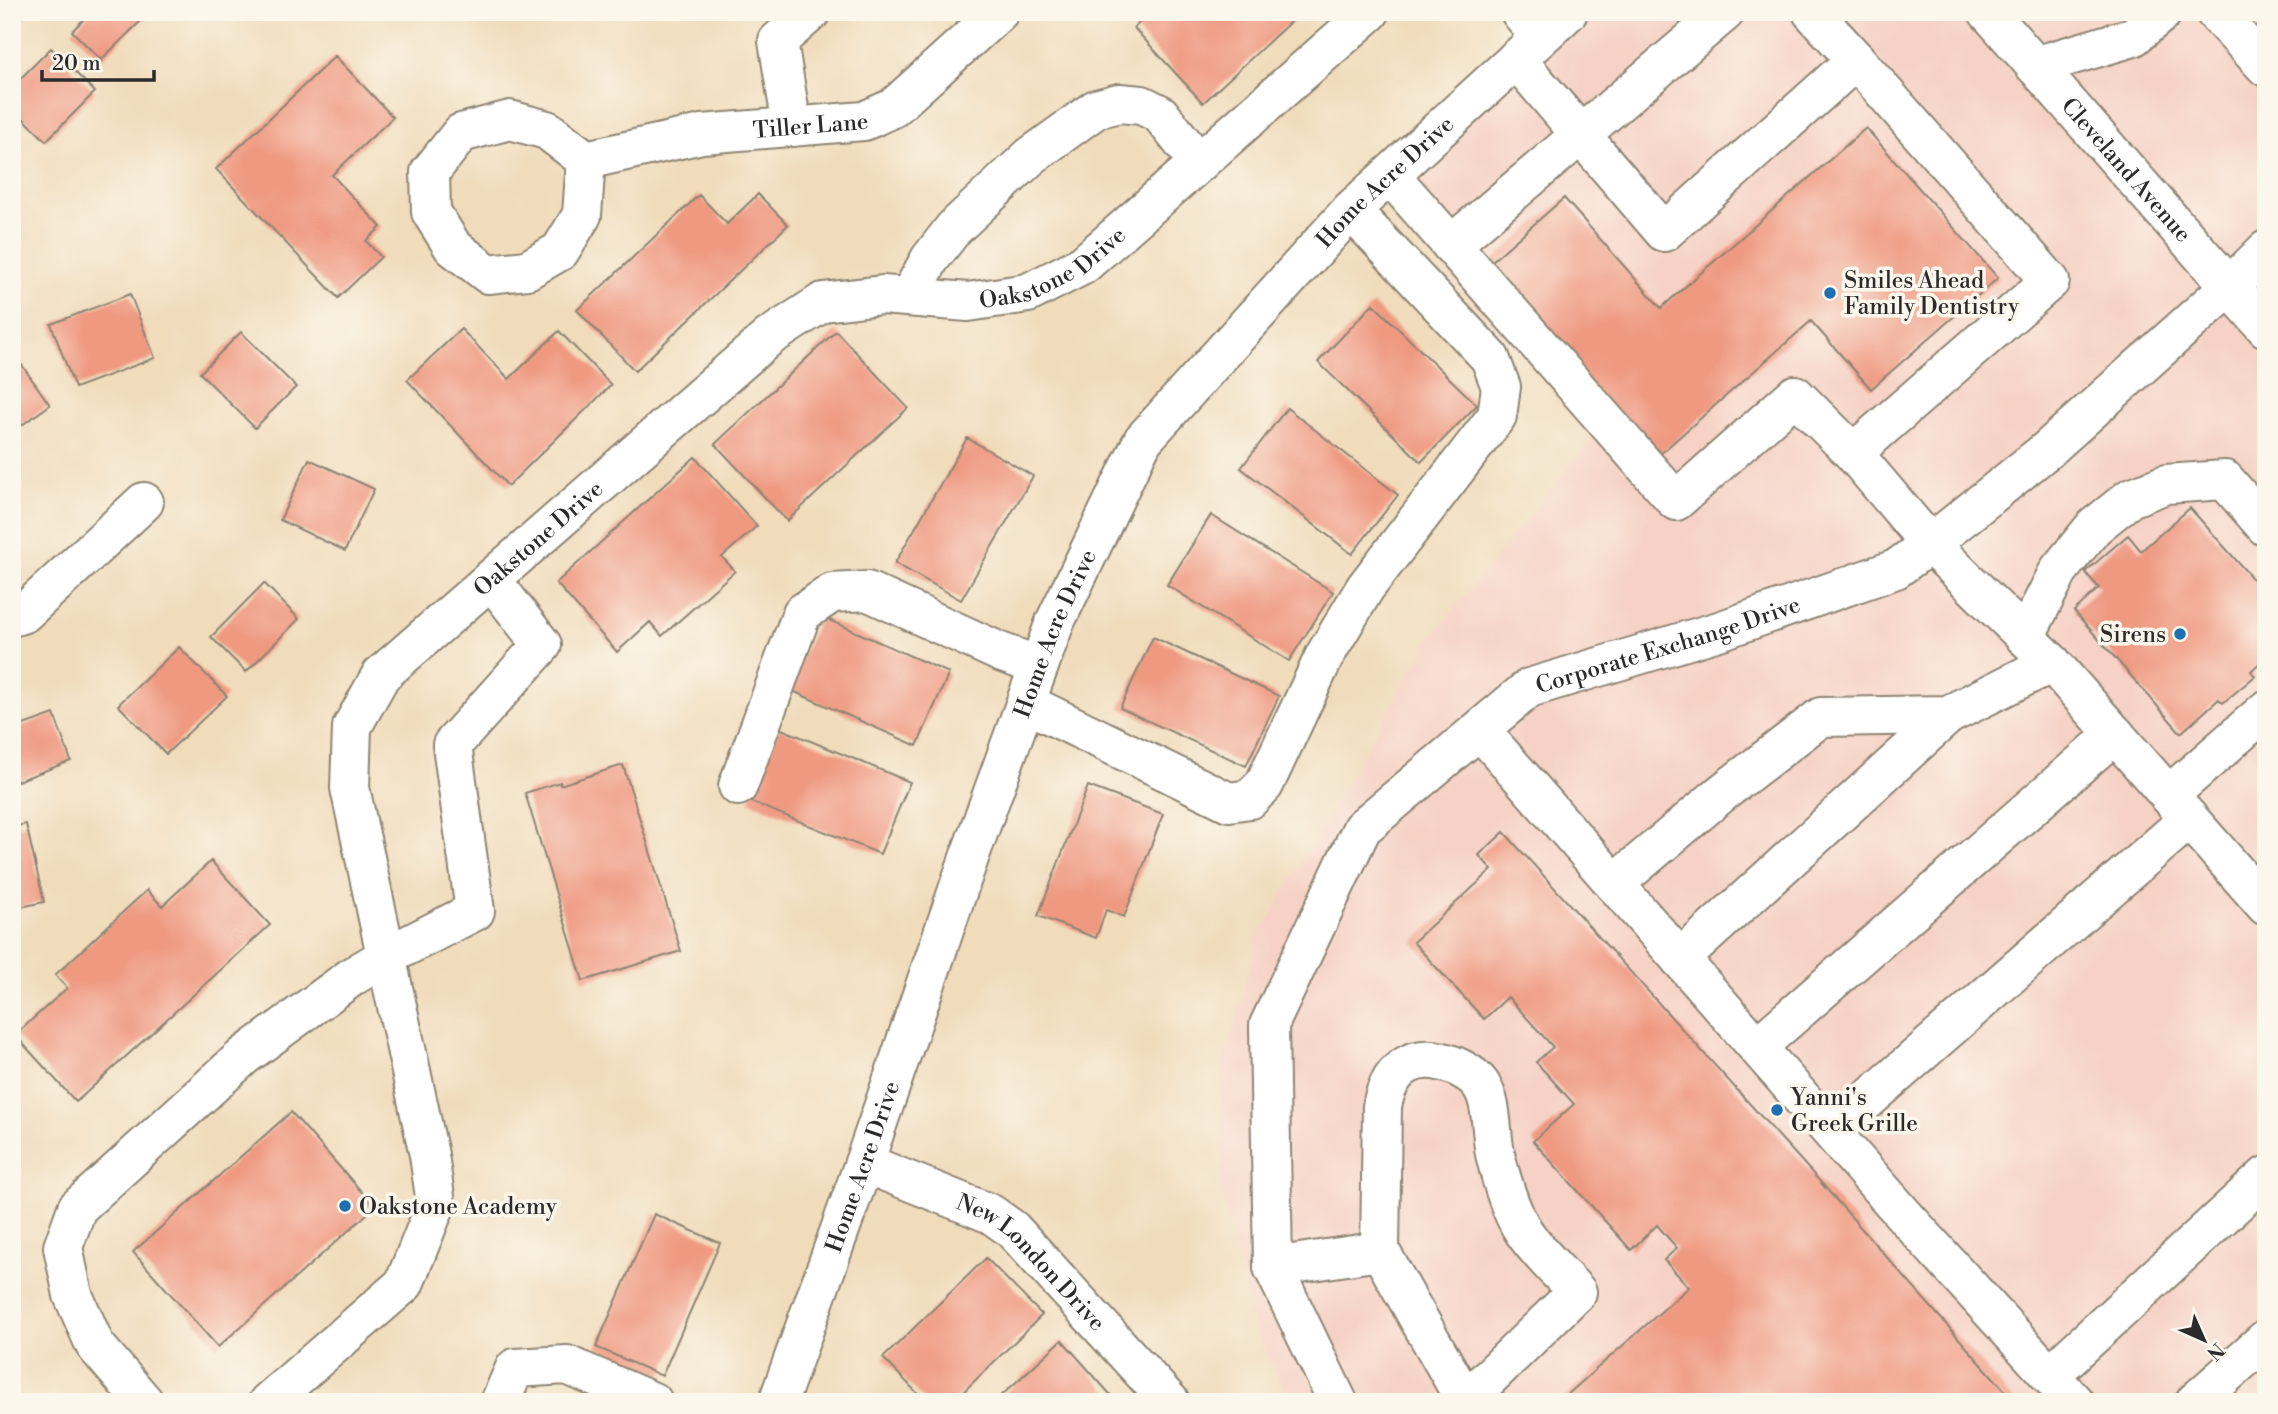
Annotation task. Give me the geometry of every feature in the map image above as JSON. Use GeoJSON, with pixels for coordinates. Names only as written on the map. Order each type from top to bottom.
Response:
{"type":"FeatureCollection","features":[{"type":"Feature","properties":{"kind":"street"},"geometry":{"type":"LineString","coordinates":[[792,127],[778,41],[811,12]]}},
{"type":"Feature","properties":{"kind":"street","name":"Tiller Lane"},"geometry":{"type":"LineString","coordinates":[[586,160],[702,134],[864,121],[892,108],[999,12]]}},
{"type":"Feature","properties":{"kind":"street","name":"Oakstone Drive"},"geometry":{"type":"LineString","coordinates":[[268,1402],[404,1284],[436,1204],[429,1155],[350,788],[352,727],[382,675],[769,337],[823,302],[882,295],[968,302],[1028,293],[1083,265],[1370,12]]}},
{"type":"Feature","properties":{"kind":"street"},"geometry":{"type":"LineString","coordinates":[[1451,245],[1725,12]]}},
{"type":"Feature","properties":{"kind":"street"},"geometry":{"type":"LineString","coordinates":[[1812,12],[2050,281],[1853,453]]}},
{"type":"Feature","properties":{"kind":"street","name":"Cleveland Avenue"},"geometry":{"type":"LineString","coordinates":[[1988,12],[2266,328]]}},
{"type":"Feature","properties":{"kind":"street"},"geometry":{"type":"LineString","coordinates":[[2035,66],[2133,37],[2163,12]]}},
{"type":"Feature","properties":{"kind":"street"},"geometry":{"type":"LineString","coordinates":[[2215,12],[2266,68]]}},
{"type":"Feature","properties":{"kind":"street"},"geometry":{"type":"LineString","coordinates":[[1536,30],[1582,135],[1664,232],[1856,60]]}},
{"type":"Feature","properties":{"kind":"street","name":"Home Acre Drive"},"geometry":{"type":"LineString","coordinates":[[778,1402],[1055,622],[1143,440],[1352,210],[1536,30]]}},
{"type":"Feature","properties":{"kind":"street"},"geometry":{"type":"LineString","coordinates":[[909,297],[930,259],[954,228],[1031,156],[1096,109],[1119,103],[1142,105],[1160,114],[1199,163]]}},
{"type":"Feature","properties":{"kind":"street"},"geometry":{"type":"LineString","coordinates":[[510,120],[547,130],[586,160],[582,215],[560,251],[527,271],[488,274],[453,247],[431,212],[429,172],[461,133],[510,120]]}},
{"type":"Feature","properties":{"kind":"street"},"geometry":{"type":"LineString","coordinates":[[1390,175],[1676,501],[1795,395],[1853,453],[1930,544],[2039,650],[2266,906]]}},
{"type":"Feature","properties":{"kind":"street"},"geometry":{"type":"LineString","coordinates":[[1026,703],[1229,802],[1250,799],[1264,785],[1325,655],[1358,600],[1496,416],[1502,387],[1490,358],[1352,210]]}},
{"type":"Feature","properties":{"kind":"street","name":"Corporate Exchange Drive"},"geometry":{"type":"LineString","coordinates":[[1338,1402],[1273,1267],[1269,1025],[1362,828],[1529,688],[1722,630],[1896,569],[2047,450],[2229,287],[2266,250]]}},
{"type":"Feature","properties":{"kind":"street"},"geometry":{"type":"LineString","coordinates":[[1680,958],[1948,715],[2039,650],[2059,570],[2094,527],[2130,498],[2166,485],[2225,480],[2266,527]]}},
{"type":"Feature","properties":{"kind":"street"},"geometry":{"type":"LineString","coordinates":[[12,617],[24,613],[144,502]]}},
{"type":"Feature","properties":{"kind":"street"},"geometry":{"type":"LineString","coordinates":[[144,1402],[95,1345],[73,1295],[63,1247],[77,1208],[244,1056],[353,976],[475,911],[452,745],[542,645],[491,579]]}},
{"type":"Feature","properties":{"kind":"street"},"geometry":{"type":"LineString","coordinates":[[738,786],[802,613],[832,593],[867,591],[1000,652],[1039,666]]}},
{"type":"Feature","properties":{"kind":"street"},"geometry":{"type":"LineString","coordinates":[[1832,1131],[2179,807],[2266,710]]}},
{"type":"Feature","properties":{"kind":"street"},"geometry":{"type":"LineString","coordinates":[[1614,884],[1722,793],[1821,717],[1948,715]]}},
{"type":"Feature","properties":{"kind":"street"},"geometry":{"type":"LineString","coordinates":[[1480,730],[1903,1214],[2062,1388],[2266,1176]]}},
{"type":"Feature","properties":{"kind":"street"},"geometry":{"type":"LineString","coordinates":[[1758,1046],[2115,734]]}},
{"type":"Feature","properties":{"kind":"street"},"geometry":{"type":"LineString","coordinates":[[1427,1058],[1466,1071],[1481,1085],[1508,1198],[1524,1232],[1577,1293],[1466,1401],[1380,1251],[1382,1107],[1385,1090],[1398,1071],[1412,1062],[1427,1058]]}},
{"type":"Feature","properties":{"kind":"street","name":"New London Drive"},"geometry":{"type":"LineString","coordinates":[[864,1163],[991,1214],[1012,1229],[1170,1402]]}},
{"type":"Feature","properties":{"kind":"street"},"geometry":{"type":"LineString","coordinates":[[1273,1267],[1380,1251]]}},
{"type":"Feature","properties":{"kind":"street"},"geometry":{"type":"LineString","coordinates":[[2196,1402],[2266,1339]]}},
{"type":"Feature","properties":{"kind":"street"},"geometry":{"type":"LineString","coordinates":[[500,1402],[515,1368],[567,1365],[653,1402]]}},
{"type":"Feature","properties":{"kind":"shaded area"},"geometry":{"type":"Polygon","coordinates":[[[1580,12],[2266,12],[2266,1402],[1289,1402],[1255,1330],[1221,1191],[1221,1075],[1257,939],[1429,640],[1594,436],[1374,192],[1580,12]]]}},
{"type":"Feature","properties":{"kind":"building"},"geometry":{"type":"Polygon","coordinates":[[[91,12],[150,12],[101,60],[72,31],[91,12]]]}},
{"type":"Feature","properties":{"kind":"building"},"geometry":{"type":"Polygon","coordinates":[[[1150,12],[1301,12],[1203,103],[1134,28],[1150,12]]]}},
{"type":"Feature","properties":{"kind":"building"},"geometry":{"type":"Polygon","coordinates":[[[51,48],[95,92],[46,141],[12,107],[12,87],[51,48]]]}},
{"type":"Feature","properties":{"kind":"building"},"geometry":{"type":"Polygon","coordinates":[[[335,56],[393,117],[332,175],[381,227],[366,241],[381,257],[338,298],[216,169],[335,56]]]}},
{"type":"Feature","properties":{"kind":"building","name":"Smiles Ahead Family Dentistry"},"geometry":{"type":"Polygon","coordinates":[[[1866,128],[1998,278],[1871,389],[1811,321],[1652,461],[1483,269],[1564,198],[1661,308],[1866,128]]]}},
{"type":"Feature","properties":{"kind":"building"},"geometry":{"type":"Polygon","coordinates":[[[758,194],[788,225],[635,371],[577,310],[699,195],[727,224],[758,194]]]}},
{"type":"Feature","properties":{"kind":"building"},"geometry":{"type":"Polygon","coordinates":[[[130,294],[155,358],[75,388],[51,324],[130,294]]]}},
{"type":"Feature","properties":{"kind":"building"},"geometry":{"type":"Polygon","coordinates":[[[1373,304],[1477,405],[1421,462],[1318,362],[1373,304]]]}},
{"type":"Feature","properties":{"kind":"building"},"geometry":{"type":"Polygon","coordinates":[[[461,329],[509,379],[559,331],[611,385],[508,486],[407,380],[461,329]]]}},
{"type":"Feature","properties":{"kind":"building"},"geometry":{"type":"Polygon","coordinates":[[[836,331],[908,408],[787,521],[715,444],[836,331]]]}},
{"type":"Feature","properties":{"kind":"building"},"geometry":{"type":"Polygon","coordinates":[[[241,332],[296,387],[255,428],[200,373],[241,332]]]}},
{"type":"Feature","properties":{"kind":"building"},"geometry":{"type":"Polygon","coordinates":[[[12,351],[50,405],[12,432],[12,351]]]}},
{"type":"Feature","properties":{"kind":"building"},"geometry":{"type":"Polygon","coordinates":[[[1287,408],[1398,495],[1352,554],[1241,468],[1287,408]]]}},
{"type":"Feature","properties":{"kind":"building"},"geometry":{"type":"Polygon","coordinates":[[[967,438],[1033,476],[961,600],[895,563],[967,438]]]}},
{"type":"Feature","properties":{"kind":"building"},"geometry":{"type":"Polygon","coordinates":[[[695,457],[757,526],[722,557],[735,571],[662,636],[650,622],[617,652],[556,583],[695,457]]]}},
{"type":"Feature","properties":{"kind":"building"},"geometry":{"type":"Polygon","coordinates":[[[309,459],[374,489],[345,551],[280,520],[309,459]]]}},
{"type":"Feature","properties":{"kind":"building","name":"Sirens"},"geometry":{"type":"Polygon","coordinates":[[[2190,508],[2266,594],[2266,657],[2251,671],[2255,676],[2223,703],[2219,699],[2181,733],[2074,611],[2099,588],[2085,572],[2128,535],[2141,551],[2190,508]]]}},
{"type":"Feature","properties":{"kind":"building"},"geometry":{"type":"Polygon","coordinates":[[[1211,515],[1333,592],[1289,661],[1167,585],[1211,515]]]}},
{"type":"Feature","properties":{"kind":"building"},"geometry":{"type":"Polygon","coordinates":[[[264,583],[299,619],[246,672],[211,637],[264,583]]]}},
{"type":"Feature","properties":{"kind":"building"},"geometry":{"type":"Polygon","coordinates":[[[820,616],[949,673],[917,746],[788,689],[820,616]]]}},
{"type":"Feature","properties":{"kind":"building"},"geometry":{"type":"Polygon","coordinates":[[[1153,637],[1279,696],[1246,766],[1120,708],[1153,637]]]}},
{"type":"Feature","properties":{"kind":"building"},"geometry":{"type":"Polygon","coordinates":[[[179,647],[227,696],[166,754],[118,705],[179,647]]]}},
{"type":"Feature","properties":{"kind":"building"},"geometry":{"type":"Polygon","coordinates":[[[54,714],[71,761],[12,783],[12,729],[54,714]]]}},
{"type":"Feature","properties":{"kind":"building"},"geometry":{"type":"Polygon","coordinates":[[[779,728],[910,782],[880,854],[749,801],[779,728]]]}},
{"type":"Feature","properties":{"kind":"building"},"geometry":{"type":"Polygon","coordinates":[[[623,765],[681,951],[583,981],[525,793],[623,765]]]}},
{"type":"Feature","properties":{"kind":"building"},"geometry":{"type":"Polygon","coordinates":[[[1088,786],[1163,814],[1124,917],[1106,910],[1096,938],[1038,916],[1088,786]]]}},
{"type":"Feature","properties":{"kind":"building"},"geometry":{"type":"Polygon","coordinates":[[[26,824],[44,902],[12,909],[12,827],[26,824]]]}},
{"type":"Feature","properties":{"kind":"building"},"geometry":{"type":"Polygon","coordinates":[[[1504,832],[2015,1402],[1559,1402],[1689,1287],[1664,1260],[1677,1248],[1657,1225],[1631,1250],[1533,1141],[1574,1104],[1536,1062],[1553,1047],[1508,997],[1484,1019],[1413,942],[1492,870],[1479,855],[1504,832]]]}},
{"type":"Feature","properties":{"kind":"building"},"geometry":{"type":"Polygon","coordinates":[[[211,861],[270,925],[76,1102],[15,1035],[67,988],[55,975],[147,890],[162,906],[211,861]]]}},
{"type":"Feature","properties":{"kind":"building"},"geometry":{"type":"Polygon","coordinates":[[[291,1112],[375,1207],[218,1347],[133,1252],[291,1112]]]}},
{"type":"Feature","properties":{"kind":"building"},"geometry":{"type":"Polygon","coordinates":[[[654,1214],[720,1243],[662,1376],[596,1347],[654,1214]]]}},
{"type":"Feature","properties":{"kind":"building"},"geometry":{"type":"Polygon","coordinates":[[[986,1258],[1042,1315],[953,1402],[926,1402],[883,1358],[986,1258]]]}},
{"type":"Feature","properties":{"kind":"building"},"geometry":{"type":"Polygon","coordinates":[[[1062,1340],[1117,1402],[1006,1402],[1001,1396],[1062,1340]]]}},
{"type":"Feature","properties":{"kind":"place","name":"Smiles Ahead Family Dentistry"},"geometry":{"type":"Point","coordinates":[1830,293]}},
{"type":"Feature","properties":{"kind":"place","name":"Sirens"},"geometry":{"type":"Point","coordinates":[2180,634]}},
{"type":"Feature","properties":{"kind":"place","name":"Yanni's Greek Grille"},"geometry":{"type":"Point","coordinates":[1777,1110]}},
{"type":"Feature","properties":{"kind":"place","name":"Oakstone Academy"},"geometry":{"type":"Point","coordinates":[345,1206]}}]}
